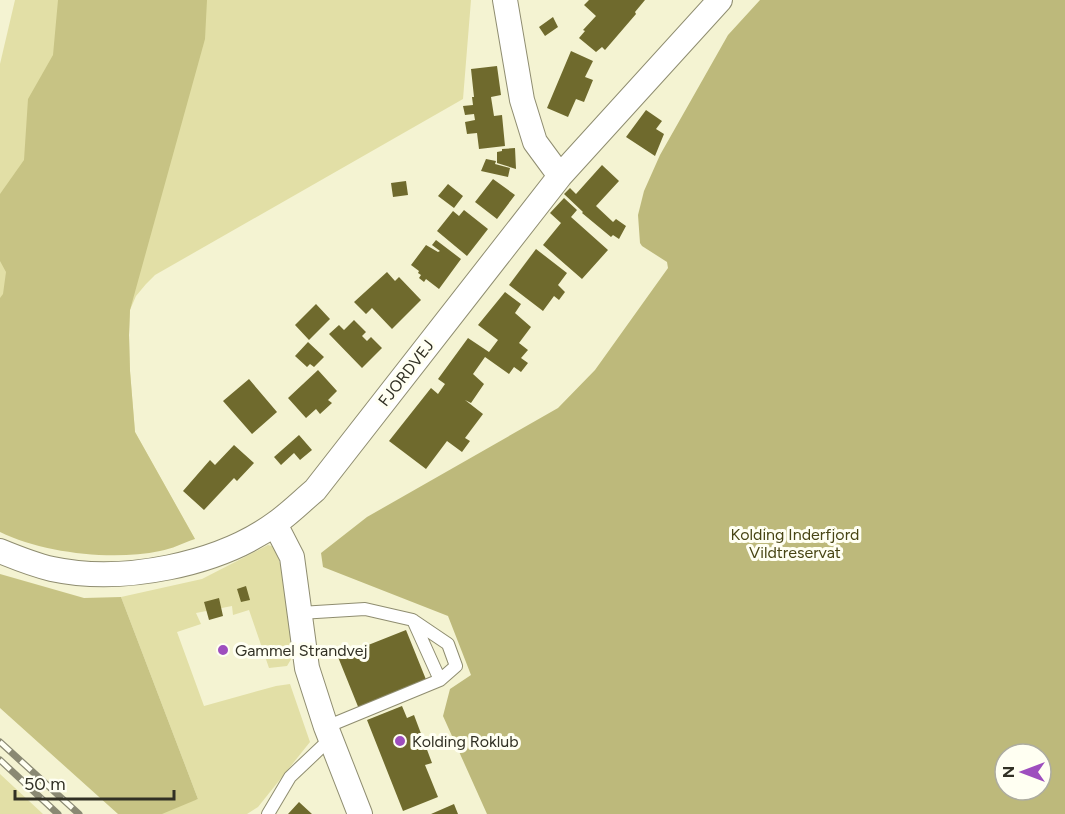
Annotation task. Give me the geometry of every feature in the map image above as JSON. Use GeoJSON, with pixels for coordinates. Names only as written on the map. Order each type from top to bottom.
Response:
{"type":"FeatureCollection","features":[{"type":"Feature","properties":{"kind":"street"},"geometry":{"type":"LineString","coordinates":[[505,0],[522,100],[535,142],[560,176]]}},
{"type":"Feature","properties":{"kind":"street","name":"FJORDVEJ"},"geometry":{"type":"LineString","coordinates":[[0,551],[53,569],[115,574],[154,570],[196,561],[235,546],[275,524],[315,490],[560,176],[720,0]]}},
{"type":"Feature","properties":{"kind":"street"},"geometry":{"type":"LineString","coordinates":[[275,524],[292,557],[307,668],[328,733],[360,814]]}},
{"type":"Feature","properties":{"kind":"lane"},"geometry":{"type":"LineString","coordinates":[[268,814],[290,777],[328,733],[440,680],[456,666],[448,644],[413,620],[366,609],[300,614]]}},
{"type":"Feature","properties":{"kind":"lane"},"geometry":{"type":"LineString","coordinates":[[413,620],[440,680]]}},
{"type":"Feature","properties":{"kind":"shaded area"},"geometry":{"type":"Polygon","coordinates":[[[15,0],[471,0],[463,99],[155,275],[136,296],[130,310],[129,335],[135,432],[195,539],[0,531],[0,64],[15,0]]]}},
{"type":"Feature","properties":{"kind":"shaded area"},"geometry":{"type":"Polygon","coordinates":[[[58,0],[207,0],[205,39],[130,310],[130,371],[135,432],[195,539],[160,551],[121,555],[78,553],[36,545],[0,532],[0,298],[3,294],[6,272],[0,261],[0,194],[24,160],[28,99],[53,55],[58,0]]]}},
{"type":"Feature","properties":{"kind":"shaded area","name":"Kolding Inderfjord Vildtreservat"},"geometry":{"type":"Polygon","coordinates":[[[760,0],[1065,0],[1065,814],[487,814],[443,716],[450,689],[471,675],[448,616],[323,567],[321,553],[367,517],[558,408],[595,370],[668,268],[667,262],[640,243],[638,215],[644,191],[660,155],[728,35],[760,0]]]}},
{"type":"Feature","properties":{"kind":"shaded area"},"geometry":{"type":"Polygon","coordinates":[[[268,545],[275,547],[282,570],[293,656],[287,666],[269,668],[249,610],[233,615],[232,606],[196,613],[201,624],[177,632],[204,706],[290,684],[310,742],[258,807],[247,814],[139,814],[198,799],[121,597],[202,579],[268,545]]]}},
{"type":"Feature","properties":{"kind":"shaded area"},"geometry":{"type":"Polygon","coordinates":[[[0,574],[84,598],[121,597],[198,799],[162,814],[118,814],[0,708],[0,574]]]}},
{"type":"Feature","properties":{"kind":"shaded area"},"geometry":{"type":"Polygon","coordinates":[[[0,774],[43,814],[0,814],[0,774]]]}},
{"type":"Feature","properties":{"kind":"building"},"geometry":{"type":"Polygon","coordinates":[[[589,0],[645,0],[605,50],[602,47],[596,52],[579,38],[596,16],[584,5],[589,0]]]}},
{"type":"Feature","properties":{"kind":"building"},"geometry":{"type":"Polygon","coordinates":[[[553,17],[558,27],[545,36],[539,27],[553,17]]]}},
{"type":"Feature","properties":{"kind":"building"},"geometry":{"type":"Polygon","coordinates":[[[571,51],[593,61],[585,77],[593,80],[584,102],[576,99],[568,117],[547,108],[571,51]]]}},
{"type":"Feature","properties":{"kind":"building"},"geometry":{"type":"Polygon","coordinates":[[[497,66],[501,95],[491,97],[494,116],[502,115],[505,146],[479,149],[477,133],[467,134],[465,122],[475,120],[474,114],[465,115],[463,106],[473,105],[471,69],[497,66]]]}},
{"type":"Feature","properties":{"kind":"building"},"geometry":{"type":"Polygon","coordinates":[[[646,110],[662,121],[656,129],[664,134],[655,156],[626,137],[646,110]]]}},
{"type":"Feature","properties":{"kind":"building"},"geometry":{"type":"Polygon","coordinates":[[[515,148],[516,169],[497,163],[497,152],[502,149],[515,148]]]}},
{"type":"Feature","properties":{"kind":"building"},"geometry":{"type":"Polygon","coordinates":[[[486,159],[510,168],[508,177],[481,171],[486,159]]]}},
{"type":"Feature","properties":{"kind":"building"},"geometry":{"type":"Polygon","coordinates":[[[602,165],[619,181],[596,206],[613,222],[616,219],[626,226],[619,239],[613,235],[611,237],[582,213],[564,194],[570,188],[576,194],[602,165]]]}},
{"type":"Feature","properties":{"kind":"building"},"geometry":{"type":"Polygon","coordinates":[[[493,179],[515,195],[497,219],[475,202],[493,179]]]}},
{"type":"Feature","properties":{"kind":"building"},"geometry":{"type":"Polygon","coordinates":[[[406,181],[408,195],[393,197],[391,183],[406,181]]]}},
{"type":"Feature","properties":{"kind":"building"},"geometry":{"type":"Polygon","coordinates":[[[448,184],[463,196],[454,208],[438,196],[448,184]]]}},
{"type":"Feature","properties":{"kind":"building"},"geometry":{"type":"Polygon","coordinates":[[[564,198],[577,210],[571,217],[608,250],[582,279],[543,245],[561,223],[550,213],[564,198]]]}},
{"type":"Feature","properties":{"kind":"building"},"geometry":{"type":"Polygon","coordinates":[[[464,210],[488,229],[467,256],[437,231],[453,211],[459,216],[464,210]]]}},
{"type":"Feature","properties":{"kind":"building"},"geometry":{"type":"Polygon","coordinates":[[[436,240],[461,259],[439,289],[426,279],[424,282],[419,278],[421,275],[419,271],[411,265],[426,245],[440,251],[432,245],[436,240]]]}},
{"type":"Feature","properties":{"kind":"building"},"geometry":{"type":"Polygon","coordinates":[[[536,249],[567,273],[558,285],[565,292],[559,300],[554,296],[543,311],[509,285],[536,249]]]}},
{"type":"Feature","properties":{"kind":"building"},"geometry":{"type":"Polygon","coordinates":[[[387,272],[395,281],[399,277],[421,300],[392,329],[372,308],[366,314],[354,302],[387,272]]]}},
{"type":"Feature","properties":{"kind":"building"},"geometry":{"type":"Polygon","coordinates":[[[505,292],[521,304],[515,313],[531,327],[519,343],[528,350],[521,358],[528,363],[521,372],[514,367],[509,374],[485,357],[473,374],[484,384],[471,403],[465,400],[483,414],[465,438],[470,441],[462,452],[447,441],[426,469],[389,441],[431,388],[438,394],[445,384],[438,379],[468,338],[489,352],[498,340],[478,325],[505,292]]]}},
{"type":"Feature","properties":{"kind":"building"},"geometry":{"type":"Polygon","coordinates":[[[316,304],[330,319],[309,340],[295,325],[316,304]]]}},
{"type":"Feature","properties":{"kind":"building"},"geometry":{"type":"Polygon","coordinates":[[[354,320],[366,332],[362,336],[367,341],[371,337],[382,348],[362,368],[329,334],[339,325],[344,330],[354,320]]]}},
{"type":"Feature","properties":{"kind":"building"},"geometry":{"type":"Polygon","coordinates":[[[308,342],[324,357],[314,367],[310,364],[307,367],[295,356],[308,342]]]}},
{"type":"Feature","properties":{"kind":"building"},"geometry":{"type":"Polygon","coordinates":[[[318,370],[337,391],[328,400],[332,403],[320,414],[316,409],[306,418],[288,398],[318,370]]]}},
{"type":"Feature","properties":{"kind":"building"},"geometry":{"type":"Polygon","coordinates":[[[249,379],[277,412],[252,434],[223,401],[249,379]]]}},
{"type":"Feature","properties":{"kind":"building"},"geometry":{"type":"Polygon","coordinates":[[[299,435],[312,450],[300,460],[294,453],[281,465],[274,457],[299,435]]]}},
{"type":"Feature","properties":{"kind":"building"},"geometry":{"type":"Polygon","coordinates":[[[234,445],[254,463],[237,481],[234,478],[204,510],[183,491],[210,460],[215,465],[234,445]]]}},
{"type":"Feature","properties":{"kind":"building"},"geometry":{"type":"Polygon","coordinates":[[[246,586],[250,600],[241,602],[237,589],[246,586]]]}},
{"type":"Feature","properties":{"kind":"building"},"geometry":{"type":"Polygon","coordinates":[[[219,598],[223,616],[209,620],[204,602],[219,598]]]}},
{"type":"Feature","properties":{"kind":"building"},"geometry":{"type":"Polygon","coordinates":[[[406,630],[427,682],[359,709],[338,657],[406,630]]]}},
{"type":"Feature","properties":{"kind":"building","name":"Kolding Roklub"},"geometry":{"type":"Polygon","coordinates":[[[402,706],[407,718],[414,715],[432,763],[425,765],[438,797],[403,811],[367,720],[402,706]]]}},
{"type":"Feature","properties":{"kind":"building"},"geometry":{"type":"Polygon","coordinates":[[[299,802],[312,814],[288,814],[299,802]]]}},
{"type":"Feature","properties":{"kind":"building"},"geometry":{"type":"Polygon","coordinates":[[[454,804],[458,814],[431,814],[454,804]]]}},
{"type":"Feature","properties":{"kind":"railway"},"geometry":{"type":"LineString","coordinates":[[0,742],[79,814]]}},
{"type":"Feature","properties":{"kind":"railway"},"geometry":{"type":"LineString","coordinates":[[0,760],[58,814]]}},
{"type":"Feature","properties":{"kind":"place","name":"Gammel Strandvej"},"geometry":{"type":"Point","coordinates":[223,650]}},
{"type":"Feature","properties":{"kind":"place","name":"Kolding Roklub"},"geometry":{"type":"Point","coordinates":[400,741]}}]}
